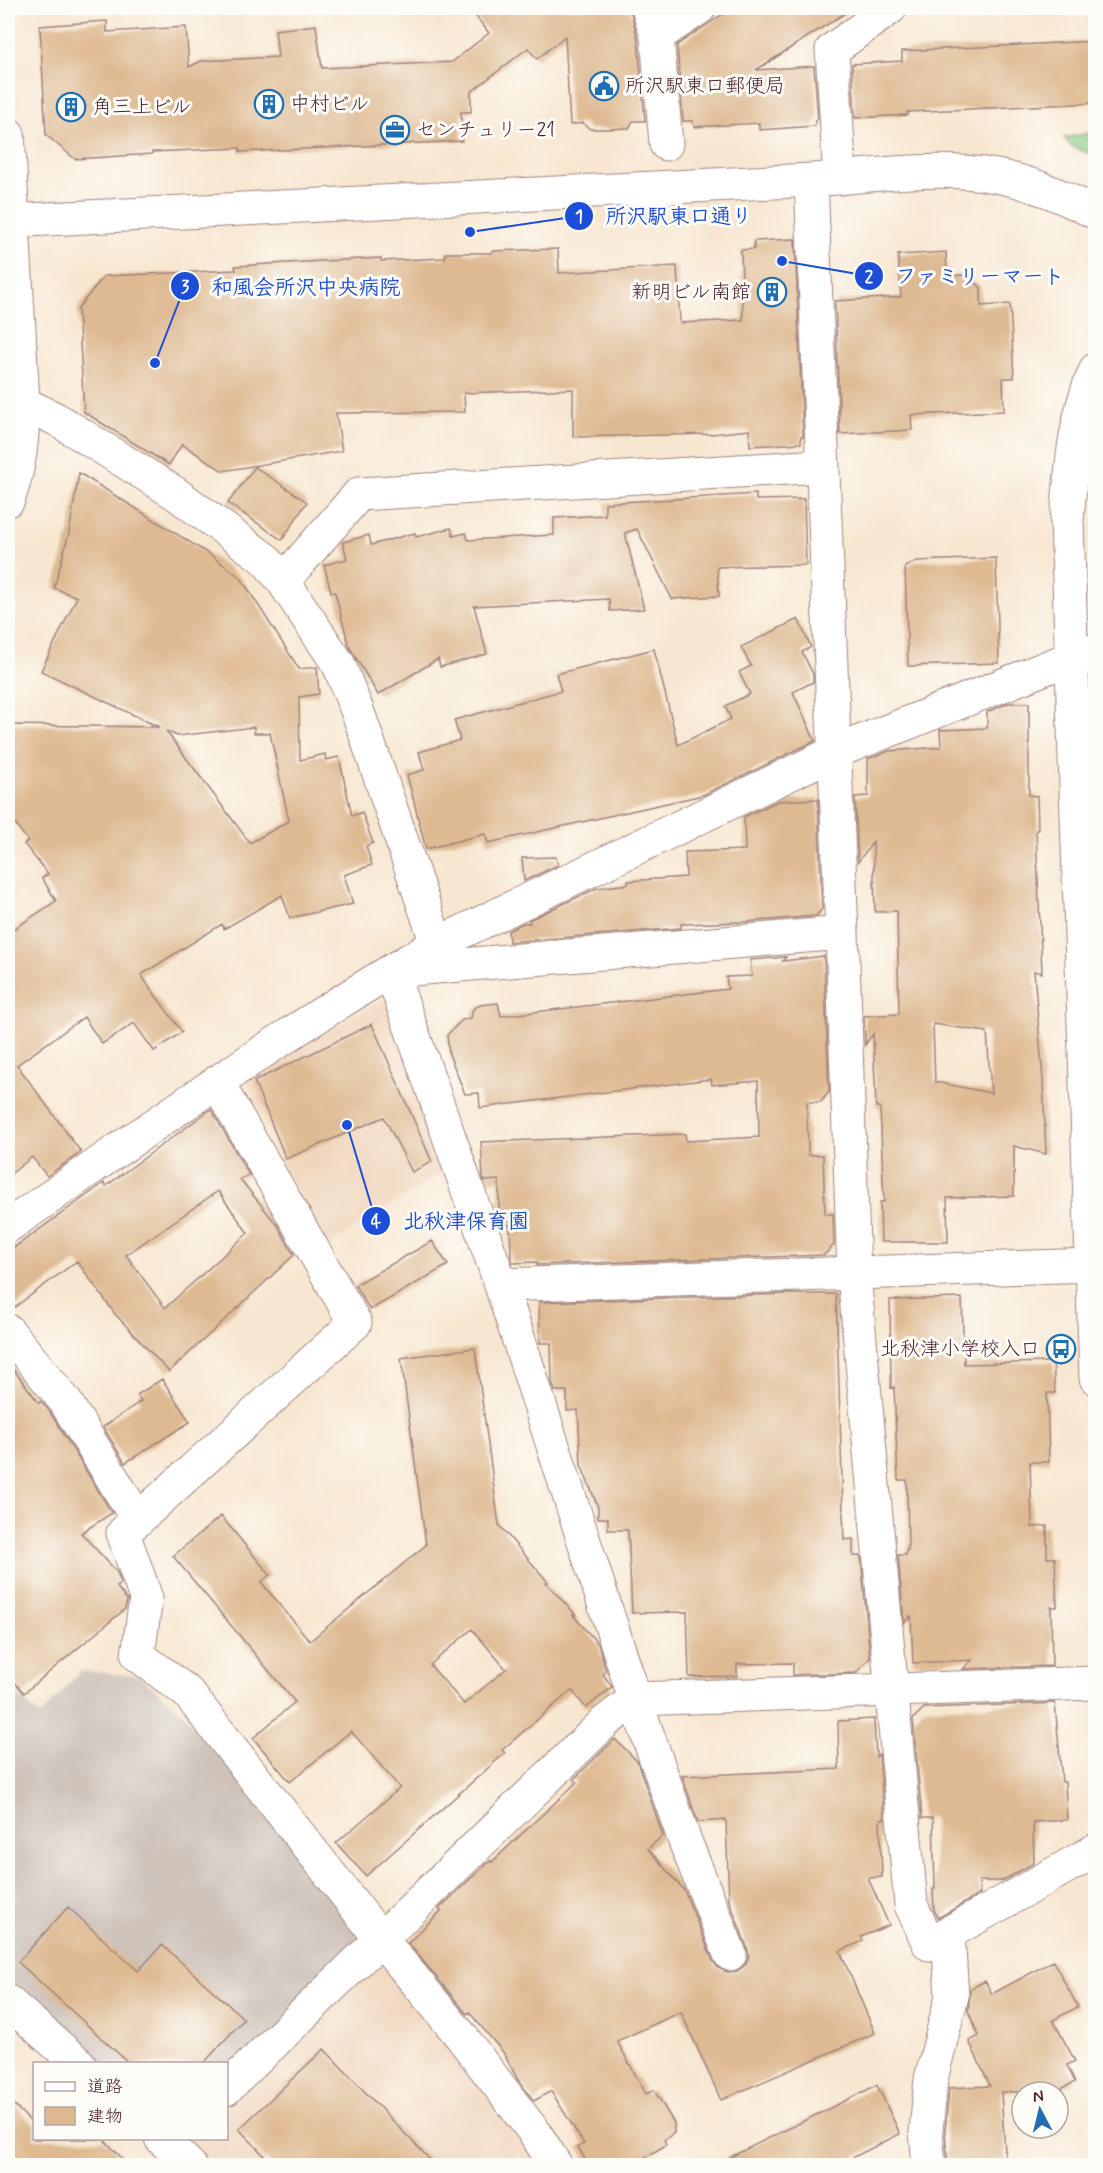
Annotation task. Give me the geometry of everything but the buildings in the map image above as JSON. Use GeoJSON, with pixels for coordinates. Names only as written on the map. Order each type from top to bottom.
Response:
{"type":"FeatureCollection","features":[{"type":"Feature","properties":{"kind":"street"},"geometry":{"type":"LineString","coordinates":[[666,144],[652,22],[699,8]]}},
{"type":"Feature","properties":{"kind":"street"},"geometry":{"type":"LineString","coordinates":[[890,8],[832,50],[826,179],[822,466],[854,1274],[911,1905],[929,1944],[1095,1851]]}},
{"type":"Feature","properties":{"kind":"street"},"geometry":{"type":"LineString","coordinates":[[8,134],[10,220],[23,402],[23,438],[17,474],[8,500]]}},
{"type":"Feature","properties":{"kind":"street"},"geometry":{"type":"LineString","coordinates":[[10,220],[826,179],[942,171],[996,176],[1048,190],[1095,213]]}},
{"type":"Feature","properties":{"kind":"street"},"geometry":{"type":"LineString","coordinates":[[1095,369],[1088,386],[1072,448],[1067,521],[1084,653],[1091,1265],[1095,1378]]}},
{"type":"Feature","properties":{"kind":"street"},"geometry":{"type":"LineString","coordinates":[[23,402],[56,419],[175,492],[265,560],[284,581],[339,665],[360,718],[437,944]]}},
{"type":"Feature","properties":{"kind":"street"},"geometry":{"type":"LineString","coordinates":[[284,581],[359,494],[822,466]]}},
{"type":"Feature","properties":{"kind":"street"},"geometry":{"type":"LineString","coordinates":[[8,1226],[217,1082],[437,944],[835,752],[1084,653]]}},
{"type":"Feature","properties":{"kind":"street"},"geometry":{"type":"LineString","coordinates":[[391,971],[842,933]]}},
{"type":"Feature","properties":{"kind":"street"},"geometry":{"type":"LineString","coordinates":[[391,971],[501,1285],[635,1699],[685,1841],[730,1954]]}},
{"type":"Feature","properties":{"kind":"street"},"geometry":{"type":"LineString","coordinates":[[217,1082],[355,1323],[123,1533],[146,1598],[138,1655],[188,1693],[380,1938],[468,2045],[535,2133],[556,2166]]}},
{"type":"Feature","properties":{"kind":"street"},"geometry":{"type":"LineString","coordinates":[[501,1285],[1091,1265]]}},
{"type":"Feature","properties":{"kind":"street"},"geometry":{"type":"LineString","coordinates":[[8,1331],[65,1401],[138,1520]]}},
{"type":"Feature","properties":{"kind":"street"},"geometry":{"type":"LineString","coordinates":[[228,2087],[605,1722],[635,1699],[1095,1683]]}},
{"type":"Feature","properties":{"kind":"street"},"geometry":{"type":"LineString","coordinates":[[929,2166],[926,2131],[931,2079],[952,1996],[948,1934]]}},
{"type":"Feature","properties":{"kind":"street"},"geometry":{"type":"LineString","coordinates":[[8,2002],[77,2062]]}},
{"type":"Feature","properties":{"kind":"shaded area"},"geometry":{"type":"Polygon","coordinates":[[[387,997],[443,1172],[328,1245],[286,1173],[246,1077],[387,997]]]}},
{"type":"Feature","properties":{"kind":"shaded area"},"geometry":{"type":"Polygon","coordinates":[[[81,1671],[139,1676],[186,1716],[375,1944],[228,2088],[228,2062],[78,2062],[8,2002],[8,1695],[12,1689],[40,1716],[81,1671]]]}},
{"type":"Feature","properties":{"kind":"shaded area"},"geometry":{"type":"Polygon","coordinates":[[[380,1938],[547,2153],[534,2165],[320,2165],[291,2137],[261,2165],[190,2166],[177,2140],[228,2140],[228,2088],[380,1938]]]}},
{"type":"Feature","properties":{"kind":"green space"},"geometry":{"type":"Polygon","coordinates":[[[1095,132],[1095,156],[1071,146],[1064,138],[1095,132]]]}},
{"type":"Feature","properties":{"kind":"place","name":"所沢駅東口郵便局"},"geometry":{"type":"Point","coordinates":[604,86]}},
{"type":"Feature","properties":{"kind":"place","name":"中村ビル"},"geometry":{"type":"Point","coordinates":[269,104]}},
{"type":"Feature","properties":{"kind":"place","name":"角三上ビル"},"geometry":{"type":"Point","coordinates":[71,107]}},
{"type":"Feature","properties":{"kind":"place","name":"センチュリー21"},"geometry":{"type":"Point","coordinates":[395,130]}},
{"type":"Feature","properties":{"kind":"place","name":"所沢駅東口通り"},"geometry":{"type":"Point","coordinates":[470,232]}},
{"type":"Feature","properties":{"kind":"place","name":"ファミリーマート"},"geometry":{"type":"Point","coordinates":[782,261]}},
{"type":"Feature","properties":{"kind":"place","name":"新明ビル南館"},"geometry":{"type":"Point","coordinates":[772,292]}},
{"type":"Feature","properties":{"kind":"place","name":"和風会所沢中央病院"},"geometry":{"type":"Point","coordinates":[155,363]}},
{"type":"Feature","properties":{"kind":"place","name":"北秋津保育園"},"geometry":{"type":"Point","coordinates":[347,1125]}},
{"type":"Feature","properties":{"kind":"place","name":"北秋津小学校入口"},"geometry":{"type":"Point","coordinates":[1061,1349]}}]}
